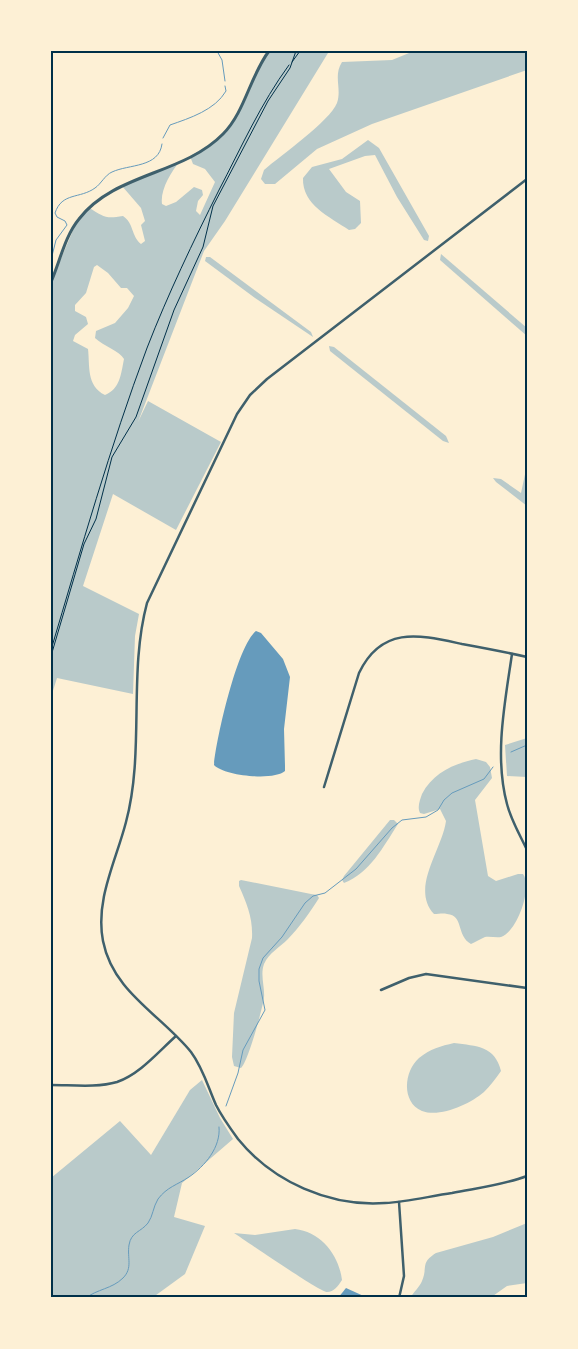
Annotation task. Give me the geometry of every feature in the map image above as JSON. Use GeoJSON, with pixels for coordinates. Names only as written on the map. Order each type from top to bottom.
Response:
{"type":"FeatureCollection","features":[{"type":"Feature","properties":{"kind":"street"},"geometry":{"type":"LineString","coordinates":[[51,282],[77,221],[88,207],[122,186],[187,158],[215,141],[234,120],[252,78],[270,51]]}},
{"type":"Feature","properties":{"kind":"street"},"geometry":{"type":"LineString","coordinates":[[527,179],[261,384],[237,414],[151,594],[143,620],[132,796],[103,901],[102,932],[106,954],[120,980],[129,992],[176,1036],[198,1063],[227,1125],[249,1151],[272,1171],[298,1186],[327,1197],[357,1203],[399,1202],[500,1184],[527,1176]]}},
{"type":"Feature","properties":{"kind":"street"},"geometry":{"type":"LineString","coordinates":[[324,787],[359,672],[368,658],[381,645],[397,638],[422,636],[527,657]]}},
{"type":"Feature","properties":{"kind":"street"},"geometry":{"type":"LineString","coordinates":[[512,654],[504,713],[503,783],[508,810],[527,850]]}},
{"type":"Feature","properties":{"kind":"street"},"geometry":{"type":"LineString","coordinates":[[381,990],[409,978],[426,974],[527,988]]}},
{"type":"Feature","properties":{"kind":"street"},"geometry":{"type":"LineString","coordinates":[[51,1085],[107,1084],[124,1079],[138,1070],[176,1036]]}},
{"type":"Feature","properties":{"kind":"street"},"geometry":{"type":"LineString","coordinates":[[399,1202],[404,1276],[399,1298]]}},
{"type":"Feature","properties":{"kind":"path"},"geometry":{"type":"LineString","coordinates":[[51,656],[84,544],[96,519],[112,456],[136,417],[174,310],[203,246],[213,206],[268,101],[291,64],[296,51]]}},
{"type":"Feature","properties":{"kind":"path"},"geometry":{"type":"LineString","coordinates":[[51,650],[125,410],[158,322],[189,250],[234,161],[264,104],[300,51]]}},
{"type":"Feature","properties":{"kind":"shaded area"},"geometry":{"type":"Polygon","coordinates":[[[269,51],[328,53],[225,221],[204,251],[138,422],[148,401],[221,442],[176,530],[113,494],[83,586],[139,614],[135,636],[133,694],[57,678],[51,697],[51,282],[77,221],[88,207],[105,216],[123,216],[129,222],[138,241],[141,244],[145,241],[141,225],[145,221],[141,208],[122,186],[180,161],[164,187],[162,204],[166,206],[176,202],[194,187],[202,190],[203,195],[198,201],[196,211],[200,215],[215,182],[205,169],[193,164],[190,156],[214,141],[230,125],[239,111],[263,59],[269,51]],[[97,265],[94,267],[86,293],[75,305],[75,311],[86,317],[88,324],[75,335],[73,341],[88,349],[92,381],[99,391],[105,395],[117,385],[124,359],[119,353],[95,338],[96,331],[115,323],[128,308],[134,296],[127,288],[121,288],[108,273],[97,265]]]}},
{"type":"Feature","properties":{"kind":"shaded area"},"geometry":{"type":"Polygon","coordinates":[[[414,51],[527,51],[527,70],[372,124],[317,149],[275,184],[265,184],[261,179],[264,170],[315,128],[333,110],[338,98],[338,72],[342,62],[392,60],[414,51]]]}},
{"type":"Feature","properties":{"kind":"shaded area"},"geometry":{"type":"Polygon","coordinates":[[[368,140],[379,148],[429,236],[428,241],[424,240],[397,197],[375,155],[365,156],[329,169],[346,192],[360,201],[361,223],[355,229],[349,230],[326,215],[307,196],[303,178],[312,167],[342,159],[368,140]]]}},
{"type":"Feature","properties":{"kind":"shaded area"},"geometry":{"type":"Polygon","coordinates":[[[441,254],[527,328],[527,336],[440,260],[441,254]]]}},
{"type":"Feature","properties":{"kind":"shaded area"},"geometry":{"type":"Polygon","coordinates":[[[206,257],[210,257],[311,332],[313,337],[205,261],[206,257]]]}},
{"type":"Feature","properties":{"kind":"shaded area"},"geometry":{"type":"Polygon","coordinates":[[[329,346],[334,347],[446,436],[449,443],[443,441],[330,351],[329,346]]]}},
{"type":"Feature","properties":{"kind":"shaded area"},"geometry":{"type":"Polygon","coordinates":[[[527,465],[527,506],[493,478],[501,479],[521,493],[527,465]]]}},
{"type":"Feature","properties":{"kind":"shaded area"},"geometry":{"type":"Polygon","coordinates":[[[527,738],[527,777],[507,776],[505,745],[527,738]]]}},
{"type":"Feature","properties":{"kind":"shaded area"},"geometry":{"type":"Polygon","coordinates":[[[476,759],[486,762],[490,767],[492,778],[475,800],[488,876],[496,881],[523,874],[526,880],[526,889],[522,909],[513,927],[507,933],[501,937],[485,937],[471,944],[463,936],[456,918],[452,915],[434,914],[427,904],[425,893],[426,881],[446,821],[440,809],[424,814],[420,813],[419,806],[422,794],[432,780],[444,770],[476,759]]]}},
{"type":"Feature","properties":{"kind":"shaded area"},"geometry":{"type":"Polygon","coordinates":[[[390,820],[394,820],[398,824],[381,850],[369,866],[353,879],[344,883],[342,880],[344,876],[390,820]]]}},
{"type":"Feature","properties":{"kind":"shaded area"},"geometry":{"type":"Polygon","coordinates":[[[239,881],[317,895],[319,898],[296,930],[272,953],[264,964],[262,972],[263,1004],[251,1046],[241,1068],[234,1066],[232,1057],[234,1013],[252,938],[252,924],[239,886],[239,881]]]}},
{"type":"Feature","properties":{"kind":"shaded area"},"geometry":{"type":"Polygon","coordinates":[[[454,1043],[477,1047],[490,1052],[501,1071],[484,1092],[471,1101],[454,1109],[437,1113],[422,1111],[415,1107],[408,1094],[407,1086],[410,1070],[419,1058],[427,1052],[454,1043]]]}},
{"type":"Feature","properties":{"kind":"shaded area"},"geometry":{"type":"Polygon","coordinates":[[[202,1080],[220,1118],[233,1139],[182,1183],[174,1217],[205,1226],[185,1274],[152,1298],[51,1298],[51,1178],[120,1121],[151,1155],[190,1090],[202,1080]]]}},
{"type":"Feature","properties":{"kind":"shaded area"},"geometry":{"type":"Polygon","coordinates":[[[527,1223],[527,1283],[507,1286],[490,1298],[410,1298],[422,1281],[426,1263],[431,1256],[493,1237],[527,1223]]]}},
{"type":"Feature","properties":{"kind":"shaded area"},"geometry":{"type":"Polygon","coordinates":[[[295,1229],[304,1231],[321,1240],[333,1254],[342,1280],[334,1290],[327,1292],[321,1290],[234,1233],[255,1235],[295,1229]]]}},
{"type":"Feature","properties":{"kind":"water"},"geometry":{"type":"Polygon","coordinates":[[[256,631],[261,633],[283,659],[290,677],[284,729],[285,771],[271,776],[238,774],[219,769],[214,765],[223,716],[235,673],[249,640],[256,631]]]}},
{"type":"Feature","properties":{"kind":"water"},"geometry":{"type":"Polygon","coordinates":[[[346,1288],[368,1298],[338,1298],[346,1288]]]}},
{"type":"Feature","properties":{"kind":"waterway"},"geometry":{"type":"LineString","coordinates":[[217,51],[222,60],[225,81]]}},
{"type":"Feature","properties":{"kind":"waterway"},"geometry":{"type":"LineString","coordinates":[[163,138],[170,125],[209,108],[221,98],[226,91],[225,86]]}},
{"type":"Feature","properties":{"kind":"waterway"},"geometry":{"type":"LineString","coordinates":[[51,260],[56,240],[67,225],[55,213],[58,206],[67,199],[95,188],[112,172],[149,161],[160,152],[162,144]]}},
{"type":"Feature","properties":{"kind":"waterway"},"geometry":{"type":"LineString","coordinates":[[511,752],[527,745]]}},
{"type":"Feature","properties":{"kind":"waterway"},"geometry":{"type":"LineString","coordinates":[[226,1106],[238,1073],[243,1050],[265,1010],[259,981],[259,969],[263,958],[282,937],[305,903],[313,896],[325,893],[356,869],[392,828],[402,820],[426,817],[438,810],[444,800],[452,793],[484,779],[493,767]]}},
{"type":"Feature","properties":{"kind":"waterway"},"geometry":{"type":"LineString","coordinates":[[86,1298],[114,1285],[123,1278],[129,1267],[129,1245],[132,1237],[148,1223],[156,1202],[161,1195],[189,1177],[206,1162],[215,1149],[219,1127]]}}]}
